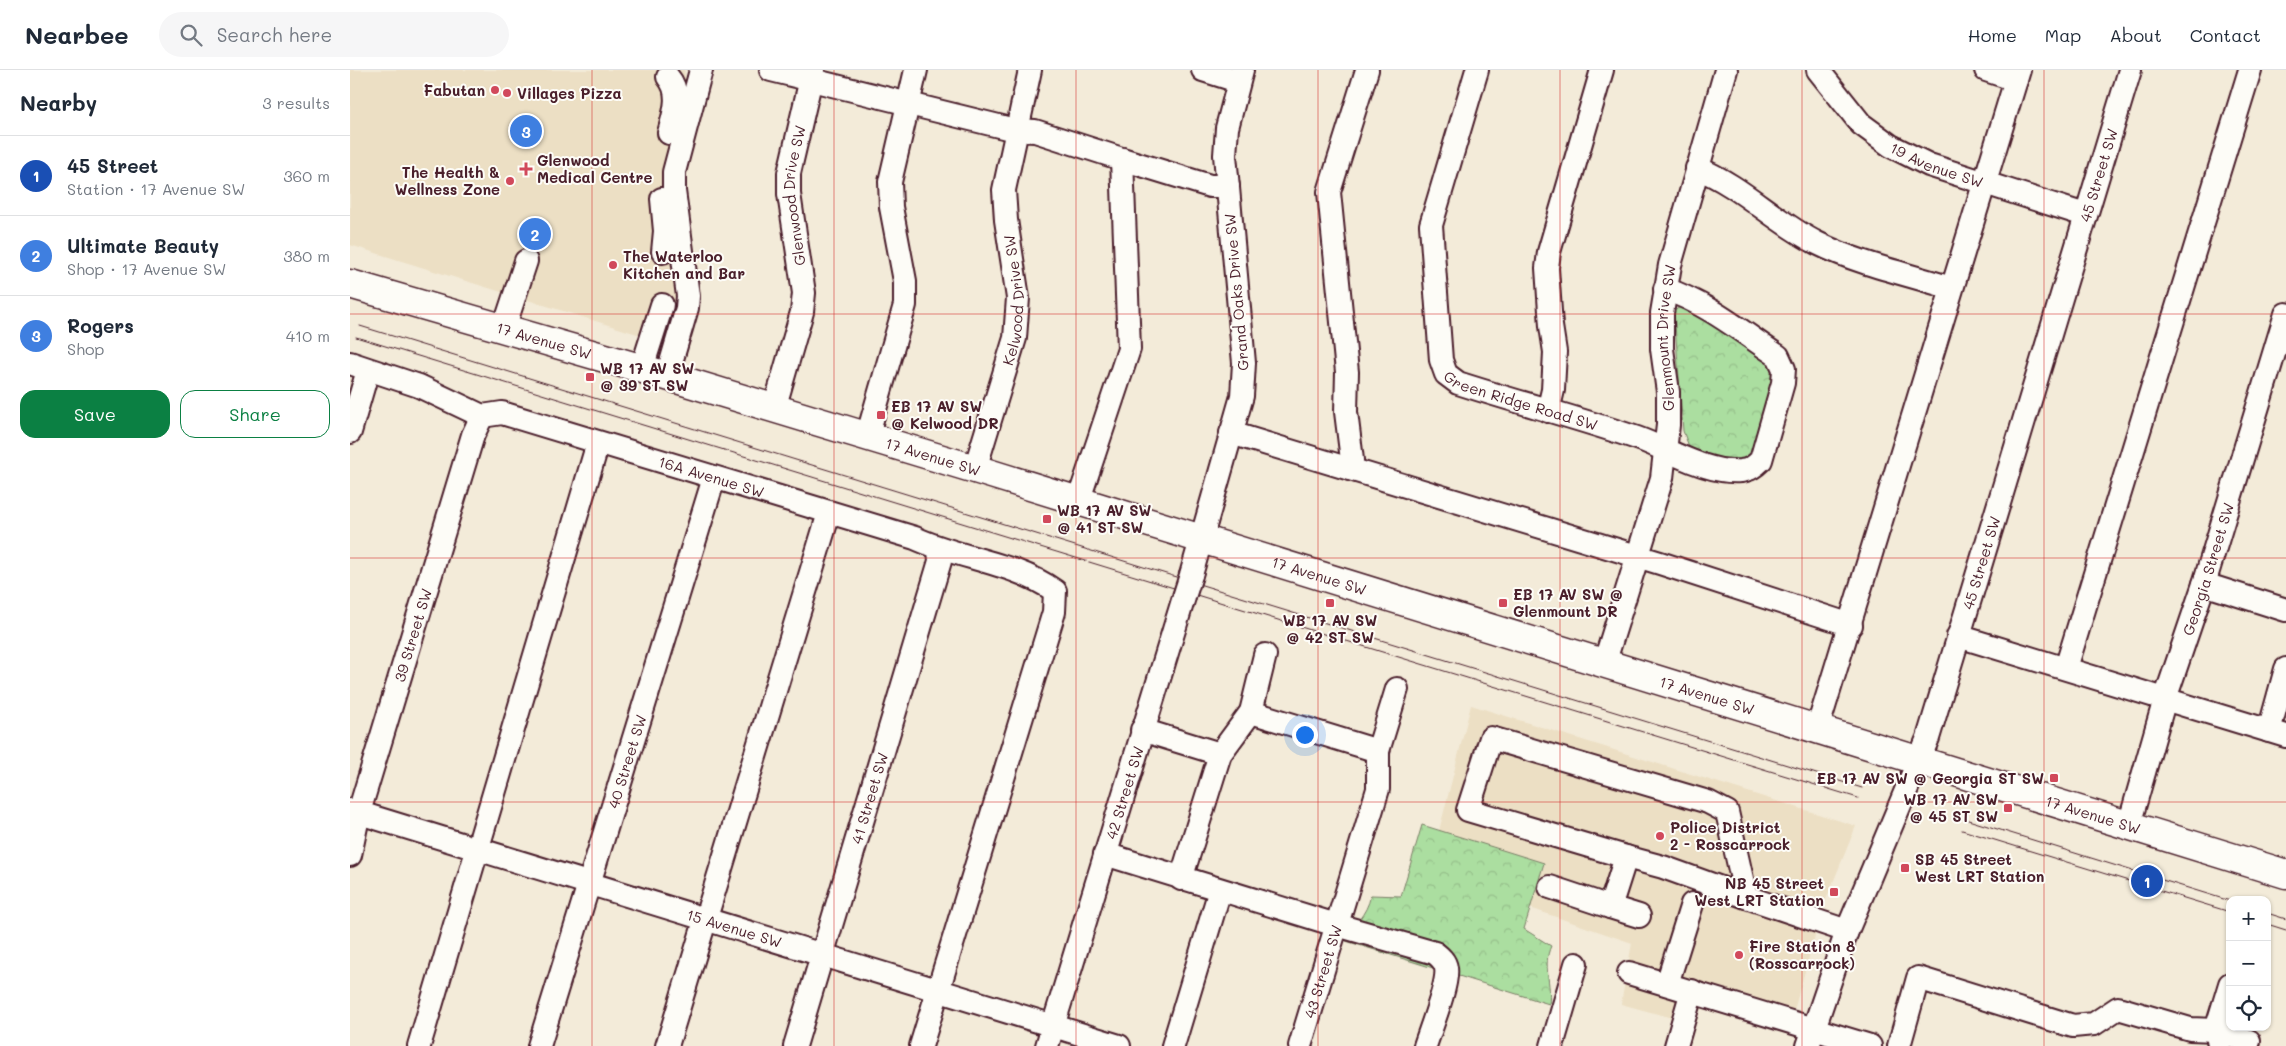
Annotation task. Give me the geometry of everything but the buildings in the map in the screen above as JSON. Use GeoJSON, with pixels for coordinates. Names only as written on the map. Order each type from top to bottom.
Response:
{"type":"FeatureCollection","features":[{"type":"Feature","properties":{"kind":"main road","name":"17 Avenue SW"},"geometry":{"type":"LineString","coordinates":[[350,284],[655,372],[975,469],[1918,762],[2286,874]]}},
{"type":"Feature","properties":{"kind":"street"},"geometry":{"type":"LineString","coordinates":[[655,372],[687,308],[688,296],[674,191],[674,172],[701,70]]}},
{"type":"Feature","properties":{"kind":"street"},"geometry":{"type":"LineString","coordinates":[[771,70],[812,75],[908,104],[1015,130],[1035,131],[1210,186],[1228,186]]}},
{"type":"Feature","properties":{"kind":"street"},"geometry":{"type":"LineString","coordinates":[[867,437],[905,305],[905,280],[891,207],[890,182],[916,70]]}},
{"type":"Feature","properties":{"kind":"street","name":"Kelwood Drive SW"},"geometry":{"type":"LineString","coordinates":[[975,469],[1015,338],[1018,298],[1006,220],[1004,190],[1015,130],[1030,70]]}},
{"type":"Feature","properties":{"kind":"street"},"geometry":{"type":"LineString","coordinates":[[1203,70],[1240,76]]}},
{"type":"Feature","properties":{"kind":"street"},"geometry":{"type":"LineString","coordinates":[[1350,468],[1352,460],[1346,412],[1347,372],[1329,192],[1367,70]]}},
{"type":"Feature","properties":{"kind":"street","name":"Green Ridge Road SW"},"geometry":{"type":"LineString","coordinates":[[1477,70],[1430,225],[1441,360],[1446,374],[1458,384],[1637,438],[1691,461],[1721,469],[1741,471],[1754,467],[1761,460],[1783,382],[1784,369],[1778,356],[1703,305],[1685,295],[1666,289]]}},
{"type":"Feature","properties":{"kind":"street"},"geometry":{"type":"LineString","coordinates":[[1548,411],[1553,390],[1556,352],[1551,326],[1547,268],[1549,252],[1602,70]]}},
{"type":"Feature","properties":{"kind":"street","name":"Glenmount Drive SW"},"geometry":{"type":"LineString","coordinates":[[1604,664],[1662,478],[1668,392],[1662,349],[1662,313],[1670,264],[1726,70]]}},
{"type":"Feature","properties":{"kind":"street","name":"19 Avenue SW"},"geometry":{"type":"LineString","coordinates":[[1818,70],[1861,124],[1891,146],[1929,165],[2086,215]]}},
{"type":"Feature","properties":{"kind":"street"},"geometry":{"type":"LineString","coordinates":[[1817,730],[1851,625],[1931,361],[1951,288],[2018,75],[1986,70]]}},
{"type":"Feature","properties":{"kind":"street","name":"45 Street SW"},"geometry":{"type":"LineString","coordinates":[[1811,1037],[1847,931],[1928,738],[2130,70]]}},
{"type":"Feature","properties":{"kind":"street"},"geometry":{"type":"LineString","coordinates":[[2066,668],[2250,70]]}},
{"type":"Feature","properties":{"kind":"street","name":"Glenwood Drive SW"},"geometry":{"type":"LineString","coordinates":[[774,409],[802,312],[804,293],[789,194],[789,173],[812,75]]}},
{"type":"Feature","properties":{"kind":"street","name":"Grand Oaks Drive SW"},"geometry":{"type":"LineString","coordinates":[[1202,540],[1206,518],[1242,396],[1244,363],[1225,156],[1227,128],[1240,76]]}},
{"type":"Feature","properties":{"kind":"street"},"geometry":{"type":"LineString","coordinates":[[662,252],[665,231],[659,172],[676,107],[674,84],[668,77]]}},
{"type":"Feature","properties":{"kind":"street"},"geometry":{"type":"LineString","coordinates":[[1078,502],[1130,349],[1122,159]]}},
{"type":"Feature","properties":{"kind":"street"},"geometry":{"type":"LineString","coordinates":[[1697,168],[1716,176],[1815,242],[1844,255],[1951,288]]}},
{"type":"Feature","properties":{"kind":"street"},"geometry":{"type":"LineString","coordinates":[[504,328],[526,261]]}},
{"type":"Feature","properties":{"kind":"street"},"geometry":{"type":"LineString","coordinates":[[655,372],[662,305]]}},
{"type":"Feature","properties":{"kind":"street","name":"Georgia Street SW"},"geometry":{"type":"LineString","coordinates":[[2129,825],[2165,699],[2204,584],[2286,314]]}},
{"type":"Feature","properties":{"kind":"street"},"geometry":{"type":"LineString","coordinates":[[350,432],[359,367],[419,386],[482,416]]}},
{"type":"Feature","properties":{"kind":"street","name":"16A Avenue SW"},"geometry":{"type":"LineString","coordinates":[[482,416],[502,413],[916,538],[939,549],[1039,580],[1055,591],[1054,612],[938,990]]}},
{"type":"Feature","properties":{"kind":"street","name":"39 Street SW"},"geometry":{"type":"LineString","coordinates":[[350,855],[355,811],[473,436],[482,416]]}},
{"type":"Feature","properties":{"kind":"street"},"geometry":{"type":"LineString","coordinates":[[1231,433],[1350,468],[1425,494],[1637,556],[1851,625]]}},
{"type":"Feature","properties":{"kind":"street"},"geometry":{"type":"LineString","coordinates":[[419,1046],[598,443]]}},
{"type":"Feature","properties":{"kind":"street","name":"40 Street SW"},"geometry":{"type":"LineString","coordinates":[[539,1046],[714,478]]}},
{"type":"Feature","properties":{"kind":"street"},"geometry":{"type":"LineString","coordinates":[[667,1046],[829,513]]}},
{"type":"Feature","properties":{"kind":"street","name":"42 Street SW"},"geometry":{"type":"LineString","coordinates":[[1050,1036],[1142,730],[1202,540]]}},
{"type":"Feature","properties":{"kind":"street","name":"41 Street SW"},"geometry":{"type":"LineString","coordinates":[[795,1046],[940,561],[939,549]]}},
{"type":"Feature","properties":{"kind":"street"},"geometry":{"type":"LineString","coordinates":[[2204,584],[2286,610]]}},
{"type":"Feature","properties":{"kind":"street"},"geometry":{"type":"LineString","coordinates":[[1958,636],[2278,733],[2286,669]]}},
{"type":"Feature","properties":{"kind":"street"},"geometry":{"type":"LineString","coordinates":[[1182,879],[1220,754],[1251,712],[1265,655]]}},
{"type":"Feature","properties":{"kind":"street","name":"43 Street SW"},"geometry":{"type":"LineString","coordinates":[[1300,1046],[1378,789],[1378,751],[1397,689]]}},
{"type":"Feature","properties":{"kind":"street"},"geometry":{"type":"LineString","coordinates":[[1251,712],[1378,751]]}},
{"type":"Feature","properties":{"kind":"street"},"geometry":{"type":"LineString","coordinates":[[1142,730],[1220,754]]}},
{"type":"Feature","properties":{"kind":"street"},"geometry":{"type":"LineString","coordinates":[[1746,897],[1726,812],[1693,797],[1491,738],[1468,810],[1663,867],[1746,897],[1847,931]]}},
{"type":"Feature","properties":{"kind":"street","name":"15 Avenue SW"},"geometry":{"type":"LineString","coordinates":[[355,811],[938,990],[1050,1036],[1119,1046]]}},
{"type":"Feature","properties":{"kind":"street"},"geometry":{"type":"LineString","coordinates":[[1104,854],[1182,879],[1435,953],[1443,960],[1446,969],[1445,981],[1425,1046]]}},
{"type":"Feature","properties":{"kind":"street"},"geometry":{"type":"LineString","coordinates":[[1610,907],[1626,857]]}},
{"type":"Feature","properties":{"kind":"street"},"geometry":{"type":"LineString","coordinates":[[1550,887],[1639,916]]}},
{"type":"Feature","properties":{"kind":"street"},"geometry":{"type":"LineString","coordinates":[[1173,1046],[1220,890]]}},
{"type":"Feature","properties":{"kind":"street"},"geometry":{"type":"LineString","coordinates":[[1667,984],[1692,904]]}},
{"type":"Feature","properties":{"kind":"street"},"geometry":{"type":"LineString","coordinates":[[1552,1046],[1576,964]]}},
{"type":"Feature","properties":{"kind":"street"},"geometry":{"type":"LineString","coordinates":[[1629,973],[1692,991],[1811,1037],[1870,1046]]}},
{"type":"Feature","properties":{"kind":"street"},"geometry":{"type":"LineString","coordinates":[[1900,1046],[1918,978],[2073,1026],[2094,1024],[2118,1008],[2217,1038],[2249,1040]]}},
{"type":"Feature","properties":{"kind":"street"},"geometry":{"type":"LineString","coordinates":[[2217,1038],[2230,986]]}},
{"type":"Feature","properties":{"kind":"street"},"geometry":{"type":"LineString","coordinates":[[921,1046],[938,990]]}},
{"type":"Feature","properties":{"kind":"street"},"geometry":{"type":"LineString","coordinates":[[1676,1046],[1692,991]]}},
{"type":"Feature","properties":{"kind":"shaded area"},"geometry":{"type":"Polygon","coordinates":[[[350,70],[684,70],[687,85],[678,295],[663,342],[350,245],[350,70]]]}},
{"type":"Feature","properties":{"kind":"shaded area"},"geometry":{"type":"Polygon","coordinates":[[[1471,705],[1856,826],[1823,907],[1791,1021],[1684,993],[1676,1019],[1621,1004],[1632,943],[1530,908],[1544,863],[1439,831],[1471,705]]]}},
{"type":"Feature","properties":{"kind":"green space"},"geometry":{"type":"Polygon","coordinates":[[[1688,306],[1775,363],[1778,373],[1752,458],[1745,463],[1692,454],[1683,431],[1674,311],[1680,307],[1688,306]]]}},
{"type":"Feature","properties":{"kind":"green space"},"geometry":{"type":"Polygon","coordinates":[[[1422,825],[1544,863],[1524,929],[1551,946],[1547,960],[1549,1004],[1346,941],[1366,909],[1371,895],[1401,896],[1422,825]]]}},
{"type":"Feature","properties":{"kind":"tram line"},"geometry":{"type":"LineString","coordinates":[[360,326],[1862,788]]}},
{"type":"Feature","properties":{"kind":"tram line"},"geometry":{"type":"LineString","coordinates":[[356,337],[1858,798]]}},
{"type":"Feature","properties":{"kind":"tram line"},"geometry":{"type":"LineString","coordinates":[[1965,819],[2226,900]]}},
{"type":"Feature","properties":{"kind":"tram line"},"geometry":{"type":"LineString","coordinates":[[1962,830],[2226,911]]}},
{"type":"Feature","properties":{"kind":"tram line"},"geometry":{"type":"LineString","coordinates":[[2271,914],[2286,919]]}},
{"type":"Feature","properties":{"kind":"tram line"},"geometry":{"type":"LineString","coordinates":[[2271,925],[2286,930]]}},
{"type":"Feature","properties":{"kind":"place","name":"Fabutan"},"geometry":{"type":"Point","coordinates":[495,90]}},
{"type":"Feature","properties":{"kind":"place","name":"Villages Pizza"},"geometry":{"type":"Point","coordinates":[507,93]}},
{"type":"Feature","properties":{"kind":"place","name":"Rogers"},"geometry":{"type":"Point","coordinates":[526,131]}},
{"type":"Feature","properties":{"kind":"place","name":"Glenwood Medical Centre"},"geometry":{"type":"Point","coordinates":[526,169]}},
{"type":"Feature","properties":{"kind":"place","name":"The Health & Wellness Zone"},"geometry":{"type":"Point","coordinates":[510,181]}},
{"type":"Feature","properties":{"kind":"place","name":"Ultimate Beauty"},"geometry":{"type":"Point","coordinates":[535,234]}},
{"type":"Feature","properties":{"kind":"place","name":"The Waterloo Kitchen and Bar"},"geometry":{"type":"Point","coordinates":[613,265]}},
{"type":"Feature","properties":{"kind":"place","name":"WB 17 AV SW @ 39 ST SW"},"geometry":{"type":"Point","coordinates":[590,377]}},
{"type":"Feature","properties":{"kind":"place","name":"EB 17 AV SW @ Kelwood DR"},"geometry":{"type":"Point","coordinates":[881,415]}},
{"type":"Feature","properties":{"kind":"place","name":"WB 17 AV SW @ 41 ST SW"},"geometry":{"type":"Point","coordinates":[1047,519]}},
{"type":"Feature","properties":{"kind":"place","name":"WB 17 AV SW @ 42 ST SW"},"geometry":{"type":"Point","coordinates":[1330,603]}},
{"type":"Feature","properties":{"kind":"place","name":"EB 17 AV SW @ Glenmount DR"},"geometry":{"type":"Point","coordinates":[1503,603]}},
{"type":"Feature","properties":{"kind":"place","name":"EB 17 AV SW @ Georgia ST SW"},"geometry":{"type":"Point","coordinates":[2054,778]}},
{"type":"Feature","properties":{"kind":"place","name":"WB 17 AV SW @ 45 ST SW"},"geometry":{"type":"Point","coordinates":[2008,808]}},
{"type":"Feature","properties":{"kind":"place","name":"Police District 2 - Rosscarrock"},"geometry":{"type":"Point","coordinates":[1660,836]}},
{"type":"Feature","properties":{"kind":"place","name":"SB 45 Street West LRT Station"},"geometry":{"type":"Point","coordinates":[1905,868]}},
{"type":"Feature","properties":{"kind":"place","name":"45 Street"},"geometry":{"type":"Point","coordinates":[2147,881]}},
{"type":"Feature","properties":{"kind":"place","name":"NB 45 Street West LRT Station"},"geometry":{"type":"Point","coordinates":[1834,892]}},
{"type":"Feature","properties":{"kind":"place","name":"Fire Station 8 (Rosscarrock)"},"geometry":{"type":"Point","coordinates":[1739,955]}}]}
